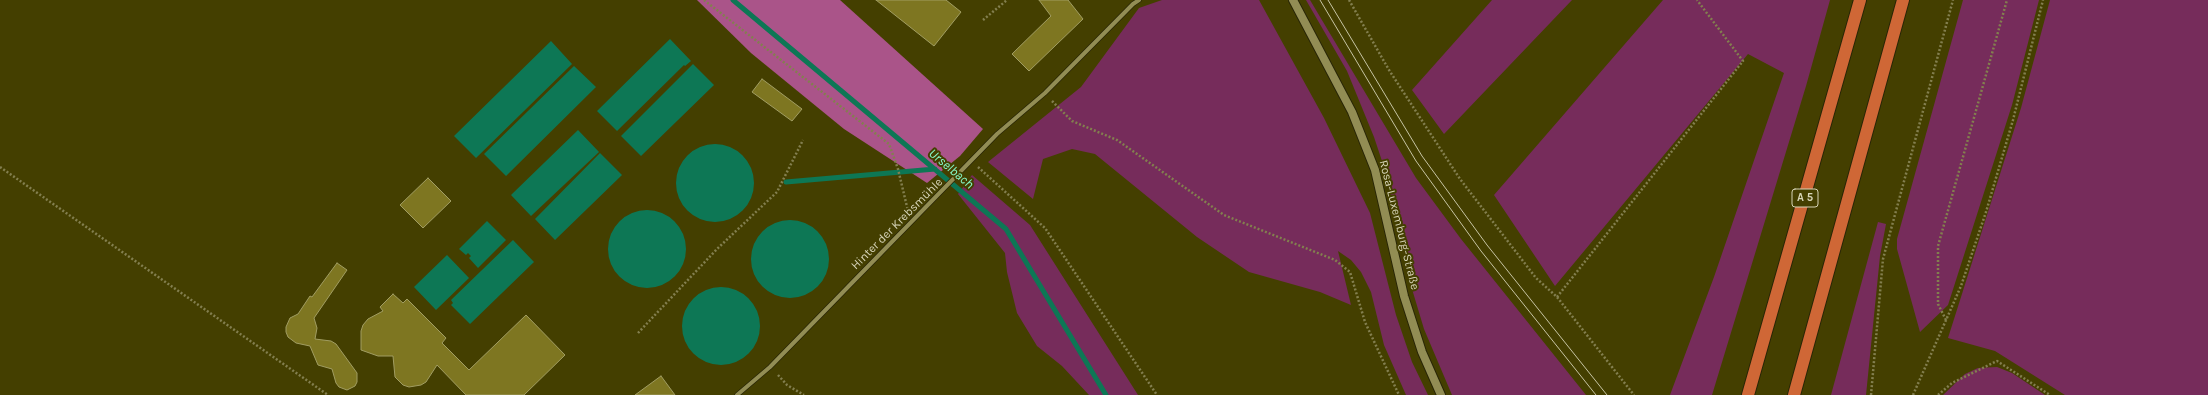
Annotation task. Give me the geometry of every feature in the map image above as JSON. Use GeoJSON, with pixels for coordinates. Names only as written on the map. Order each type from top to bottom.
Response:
{"type":"FeatureCollection","features":[{"type":"Feature","properties":{"kind":"highway","name":"A 5"},"geometry":{"type":"LineString","coordinates":[[1748,395],[1860,0]]}},
{"type":"Feature","properties":{"kind":"highway"},"geometry":{"type":"LineString","coordinates":[[1794,395],[1903,0]]}},
{"type":"Feature","properties":{"kind":"main road","name":"Rosa-Luxemburg-Straße"},"geometry":{"type":"LineString","coordinates":[[1293,0],[1352,112],[1375,170],[1404,296],[1422,352],[1441,395]]}},
{"type":"Feature","properties":{"kind":"street","name":"Hinter der Krebsmühle"},"geometry":{"type":"LineString","coordinates":[[738,395],[770,367],[962,173],[971,161],[998,134],[1045,93],[1139,0]]}},
{"type":"Feature","properties":{"kind":"path"},"geometry":{"type":"LineString","coordinates":[[704,0],[889,144],[898,169],[912,223]]}},
{"type":"Feature","properties":{"kind":"path"},"geometry":{"type":"LineString","coordinates":[[983,20],[1007,0]]}},
{"type":"Feature","properties":{"kind":"path"},"geometry":{"type":"LineString","coordinates":[[1349,0],[1389,70],[1460,179],[1536,278],[1557,297],[1634,395]]}},
{"type":"Feature","properties":{"kind":"path"},"geometry":{"type":"LineString","coordinates":[[1557,297],[1743,61],[1697,0]]}},
{"type":"Feature","properties":{"kind":"path"},"geometry":{"type":"LineString","coordinates":[[1871,395],[1882,259],[1953,0]]}},
{"type":"Feature","properties":{"kind":"path"},"geometry":{"type":"LineString","coordinates":[[1946,320],[1938,304],[1938,246],[2007,0]]}},
{"type":"Feature","properties":{"kind":"path"},"geometry":{"type":"LineString","coordinates":[[1914,395],[1961,286],[1986,212],[2013,120],[2043,0]]}},
{"type":"Feature","properties":{"kind":"path"},"geometry":{"type":"LineString","coordinates":[[1045,93],[1072,121],[1117,140],[1224,215],[1335,260],[1350,272],[1365,322],[1399,395]]}},
{"type":"Feature","properties":{"kind":"path"},"geometry":{"type":"LineString","coordinates":[[638,333],[717,249],[777,192],[803,140]]}},
{"type":"Feature","properties":{"kind":"path"},"geometry":{"type":"LineString","coordinates":[[971,161],[1045,228],[1157,395]]}},
{"type":"Feature","properties":{"kind":"path"},"geometry":{"type":"LineString","coordinates":[[0,166],[328,395]]}},
{"type":"Feature","properties":{"kind":"path"},"geometry":{"type":"LineString","coordinates":[[1938,395],[1952,383],[1997,361],[2050,395]]}},
{"type":"Feature","properties":{"kind":"path"},"geometry":{"type":"LineString","coordinates":[[770,367],[787,385],[804,395]]}},
{"type":"Feature","properties":{"kind":"shaded area"},"geometry":{"type":"Polygon","coordinates":[[[697,0],[840,0],[983,129],[960,156],[927,183],[844,129],[751,53],[697,0]]]}},
{"type":"Feature","properties":{"kind":"shaded area"},"geometry":{"type":"Polygon","coordinates":[[[1162,0],[1259,0],[1324,118],[1370,213],[1396,315],[1412,362],[1428,395],[1406,395],[1384,345],[1371,292],[1361,272],[1351,260],[1338,251],[1351,305],[1320,292],[1249,272],[1197,237],[1095,154],[1072,149],[1043,159],[1033,199],[988,162],[1081,87],[1139,8],[1162,0]]]}},
{"type":"Feature","properties":{"kind":"shaded area"},"geometry":{"type":"Polygon","coordinates":[[[1306,0],[1310,0],[1416,178],[1461,239],[1586,395],[1452,395],[1424,329],[1412,289],[1384,167],[1374,137],[1347,71],[1306,0]]]}},
{"type":"Feature","properties":{"kind":"shaded area"},"geometry":{"type":"Polygon","coordinates":[[[1492,0],[1572,0],[1444,134],[1412,90],[1492,0]]]}},
{"type":"Feature","properties":{"kind":"shaded area"},"geometry":{"type":"Polygon","coordinates":[[[1663,0],[1830,0],[1806,86],[1712,395],[1670,395],[1714,277],[1784,73],[1748,54],[1555,286],[1494,195],[1663,0]]]}},
{"type":"Feature","properties":{"kind":"shaded area"},"geometry":{"type":"Polygon","coordinates":[[[1963,0],[2039,0],[2012,105],[1948,305],[1920,332],[1897,249],[1897,239],[1963,0]]]}},
{"type":"Feature","properties":{"kind":"shaded area"},"geometry":{"type":"Polygon","coordinates":[[[2050,0],[2208,0],[2208,395],[2065,395],[1995,351],[1948,338],[2021,108],[2050,0]]]}},
{"type":"Feature","properties":{"kind":"shaded area"},"geometry":{"type":"Polygon","coordinates":[[[670,39],[691,61],[685,66],[684,65],[617,131],[597,111],[670,39]]]}},
{"type":"Feature","properties":{"kind":"shaded area"},"geometry":{"type":"Polygon","coordinates":[[[551,41],[572,64],[476,158],[454,136],[551,41]]]}},
{"type":"Feature","properties":{"kind":"shaded area"},"geometry":{"type":"Polygon","coordinates":[[[693,64],[714,85],[641,156],[621,136],[693,64]]]}},
{"type":"Feature","properties":{"kind":"shaded area"},"geometry":{"type":"Polygon","coordinates":[[[574,66],[596,87],[506,176],[484,154],[574,66]]]}},
{"type":"Feature","properties":{"kind":"shaded area"},"geometry":{"type":"Polygon","coordinates":[[[578,130],[599,152],[531,216],[511,195],[578,130]]]}},
{"type":"Feature","properties":{"kind":"shaded area"},"geometry":{"type":"Polygon","coordinates":[[[707,144],[723,144],[737,150],[748,161],[754,175],[754,191],[748,205],[737,216],[723,222],[707,222],[693,216],[682,205],[676,191],[676,175],[682,161],[693,150],[707,144]]]}},
{"type":"Feature","properties":{"kind":"shaded area"},"geometry":{"type":"Polygon","coordinates":[[[600,153],[622,175],[555,240],[535,219],[600,153]]]}},
{"type":"Feature","properties":{"kind":"shaded area"},"geometry":{"type":"Polygon","coordinates":[[[972,175],[1030,225],[1138,395],[1089,395],[1062,366],[1037,346],[1017,313],[1007,272],[1005,253],[958,194],[972,175]]]}},
{"type":"Feature","properties":{"kind":"shaded area"},"geometry":{"type":"Polygon","coordinates":[[[647,210],[662,213],[675,221],[683,234],[686,249],[683,264],[675,277],[662,285],[647,288],[632,285],[619,277],[611,264],[608,249],[611,234],[619,221],[632,213],[647,210]]]}},
{"type":"Feature","properties":{"kind":"shaded area"},"geometry":{"type":"Polygon","coordinates":[[[790,220],[805,223],[818,231],[826,244],[829,259],[826,274],[818,287],[805,295],[790,298],[775,295],[762,287],[754,274],[751,259],[754,244],[762,231],[775,223],[790,220]]]}},
{"type":"Feature","properties":{"kind":"shaded area"},"geometry":{"type":"Polygon","coordinates":[[[487,221],[506,240],[478,268],[469,258],[471,256],[468,253],[466,255],[459,249],[487,221]]]}},
{"type":"Feature","properties":{"kind":"shaded area"},"geometry":{"type":"Polygon","coordinates":[[[1878,222],[1886,224],[1880,256],[1866,395],[1831,395],[1878,222]]]}},
{"type":"Feature","properties":{"kind":"shaded area"},"geometry":{"type":"Polygon","coordinates":[[[513,240],[534,262],[470,324],[451,305],[453,303],[451,300],[513,240]]]}},
{"type":"Feature","properties":{"kind":"shaded area"},"geometry":{"type":"Polygon","coordinates":[[[447,255],[469,278],[436,310],[414,287],[447,255]]]}},
{"type":"Feature","properties":{"kind":"shaded area"},"geometry":{"type":"Polygon","coordinates":[[[721,287],[736,290],[749,298],[757,311],[760,326],[757,341],[749,354],[736,362],[721,365],[706,362],[693,354],[685,341],[682,326],[685,311],[693,298],[706,290],[721,287]]]}},
{"type":"Feature","properties":{"kind":"shaded area"},"geometry":{"type":"Polygon","coordinates":[[[1997,367],[2012,373],[2045,395],[1943,395],[1965,374],[1978,368],[1997,367]]]}},
{"type":"Feature","properties":{"kind":"building"},"geometry":{"type":"Polygon","coordinates":[[[876,0],[946,0],[961,12],[934,46],[876,0]]]}},
{"type":"Feature","properties":{"kind":"building"},"geometry":{"type":"Polygon","coordinates":[[[1039,0],[1068,0],[1083,19],[1029,71],[1012,54],[1051,16],[1039,0]]]}},
{"type":"Feature","properties":{"kind":"building"},"geometry":{"type":"Polygon","coordinates":[[[762,79],[802,109],[792,121],[752,92],[762,79]]]}},
{"type":"Feature","properties":{"kind":"building"},"geometry":{"type":"Polygon","coordinates":[[[428,178],[451,201],[423,228],[400,205],[428,178]]]}},
{"type":"Feature","properties":{"kind":"building"},"geometry":{"type":"Polygon","coordinates":[[[337,263],[347,270],[314,318],[317,328],[315,339],[331,341],[336,344],[357,373],[357,382],[355,386],[347,390],[339,387],[336,383],[332,369],[318,365],[310,346],[296,343],[288,337],[286,332],[286,327],[290,318],[298,314],[310,296],[312,297],[337,263]]]}},
{"type":"Feature","properties":{"kind":"building"},"geometry":{"type":"Polygon","coordinates":[[[393,294],[403,303],[407,299],[446,338],[442,343],[469,370],[526,315],[565,355],[524,395],[466,395],[437,365],[426,382],[421,385],[409,387],[403,385],[395,377],[393,356],[378,356],[361,350],[361,331],[363,325],[368,319],[383,311],[380,307],[393,294]]]}},
{"type":"Feature","properties":{"kind":"building"},"geometry":{"type":"Polygon","coordinates":[[[661,376],[675,395],[635,395],[661,376]]]}},
{"type":"Feature","properties":{"kind":"waterway","name":"Urselbach"},"geometry":{"type":"LineString","coordinates":[[733,0],[1006,229],[1106,395]]}},
{"type":"Feature","properties":{"kind":"waterway"},"geometry":{"type":"LineString","coordinates":[[786,182],[935,169]]}},
{"type":"Feature","properties":{"kind":"tram line"},"geometry":{"type":"LineString","coordinates":[[1320,0],[1416,161],[1481,251],[1596,395]]}},
{"type":"Feature","properties":{"kind":"tram line"},"geometry":{"type":"LineString","coordinates":[[1328,0],[1422,156],[1487,245],[1607,395]]}}]}
